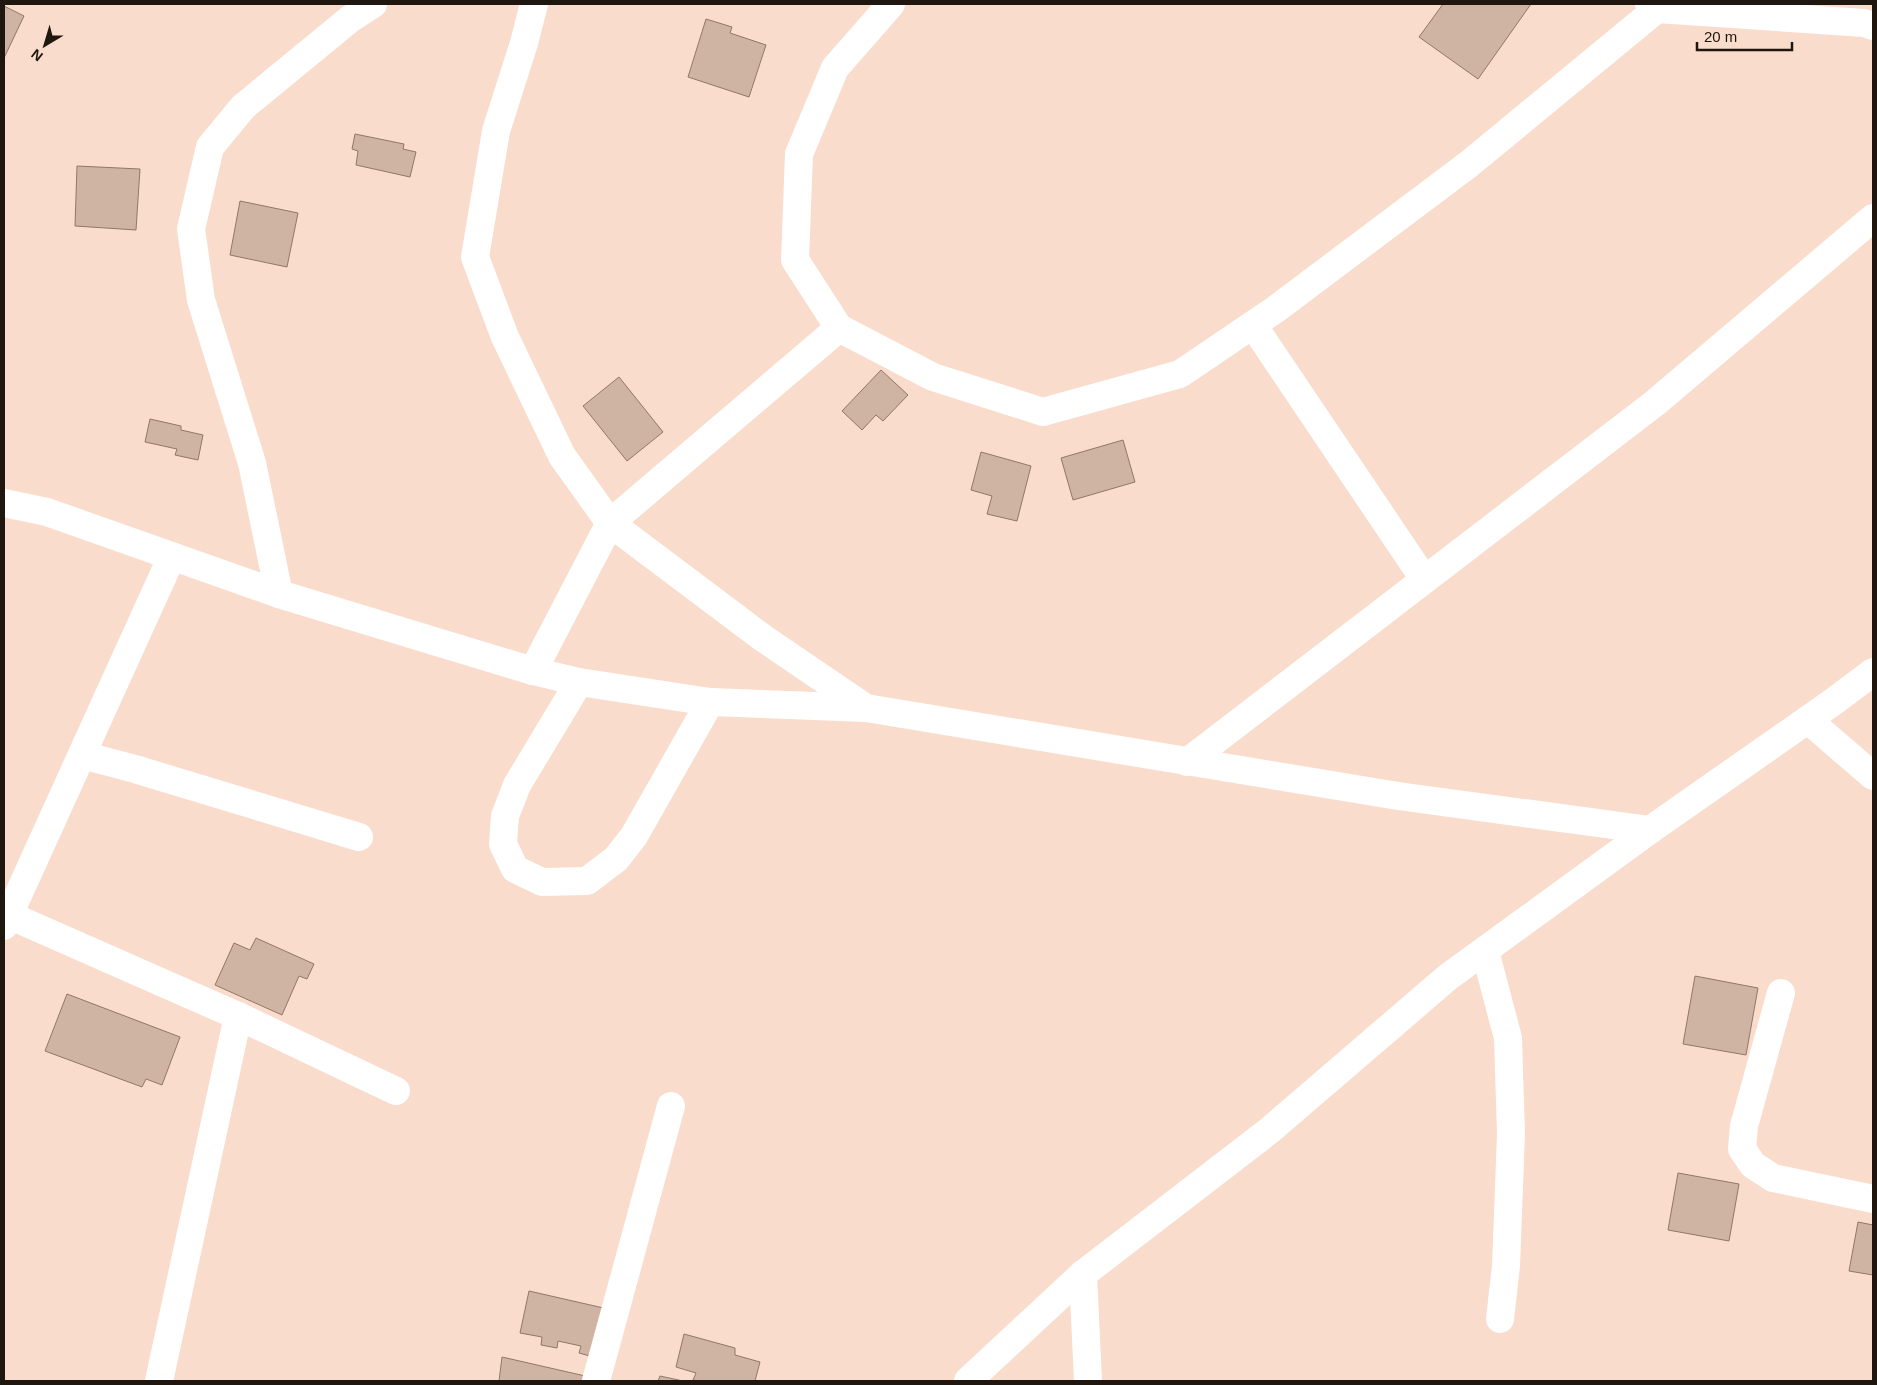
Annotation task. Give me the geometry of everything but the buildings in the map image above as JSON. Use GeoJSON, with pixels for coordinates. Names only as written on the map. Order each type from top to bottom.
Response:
{"type":"FeatureCollection","features":[{"type":"Feature","properties":{"kind":"street"},"geometry":{"type":"LineString","coordinates":[[279,594],[252,463],[201,300],[191,229],[210,147],[243,107],[350,18],[373,4]]}},
{"type":"Feature","properties":{"kind":"street"},"geometry":{"type":"LineString","coordinates":[[534,4],[524,43],[496,131],[475,257],[505,337],[562,456],[610,523],[763,638],[866,708]]}},
{"type":"Feature","properties":{"kind":"street"},"geometry":{"type":"LineString","coordinates":[[891,4],[835,68],[800,154],[796,260],[839,328],[933,377],[1043,412],[1180,374],[1253,325],[1469,164],[1653,6],[1864,23],[1873,26]]}},
{"type":"Feature","properties":{"kind":"street"},"geometry":{"type":"LineString","coordinates":[[1186,762],[1655,403],[1873,218]]}},
{"type":"Feature","properties":{"kind":"street"},"geometry":{"type":"LineString","coordinates":[[1253,325],[1424,580]]}},
{"type":"Feature","properties":{"kind":"street"},"geometry":{"type":"LineString","coordinates":[[533,671],[610,523],[839,328]]}},
{"type":"Feature","properties":{"kind":"street"},"geometry":{"type":"LineString","coordinates":[[4,503],[47,512],[279,594],[533,671],[579,682],[710,702],[866,708],[1398,796],[1650,830]]}},
{"type":"Feature","properties":{"kind":"street"},"geometry":{"type":"LineString","coordinates":[[172,556],[82,755],[5,918],[238,1016],[396,1091]]}},
{"type":"Feature","properties":{"kind":"street"},"geometry":{"type":"LineString","coordinates":[[968,1381],[1083,1274],[1270,1130],[1448,977],[1650,830],[1808,720],[1873,672]]}},
{"type":"Feature","properties":{"kind":"street"},"geometry":{"type":"LineString","coordinates":[[579,682],[517,785],[504,816],[503,844],[515,869],[542,882],[587,881],[616,859],[634,836],[710,702]]}},
{"type":"Feature","properties":{"kind":"street"},"geometry":{"type":"LineString","coordinates":[[1808,720],[1873,776]]}},
{"type":"Feature","properties":{"kind":"street"},"geometry":{"type":"LineString","coordinates":[[82,755],[135,769],[359,837]]}},
{"type":"Feature","properties":{"kind":"street"},"geometry":{"type":"LineString","coordinates":[[1485,951],[1508,1038],[1511,1134],[1506,1266],[1500,1319]]}},
{"type":"Feature","properties":{"kind":"street"},"geometry":{"type":"LineString","coordinates":[[1781,993],[1744,1126],[1742,1149],[1753,1165],[1773,1178],[1873,1199]]}},
{"type":"Feature","properties":{"kind":"street"},"geometry":{"type":"LineString","coordinates":[[159,1381],[238,1016]]}},
{"type":"Feature","properties":{"kind":"street"},"geometry":{"type":"LineString","coordinates":[[596,1381],[671,1106]]}},
{"type":"Feature","properties":{"kind":"street"},"geometry":{"type":"LineString","coordinates":[[1083,1274],[1088,1381]]}}]}
